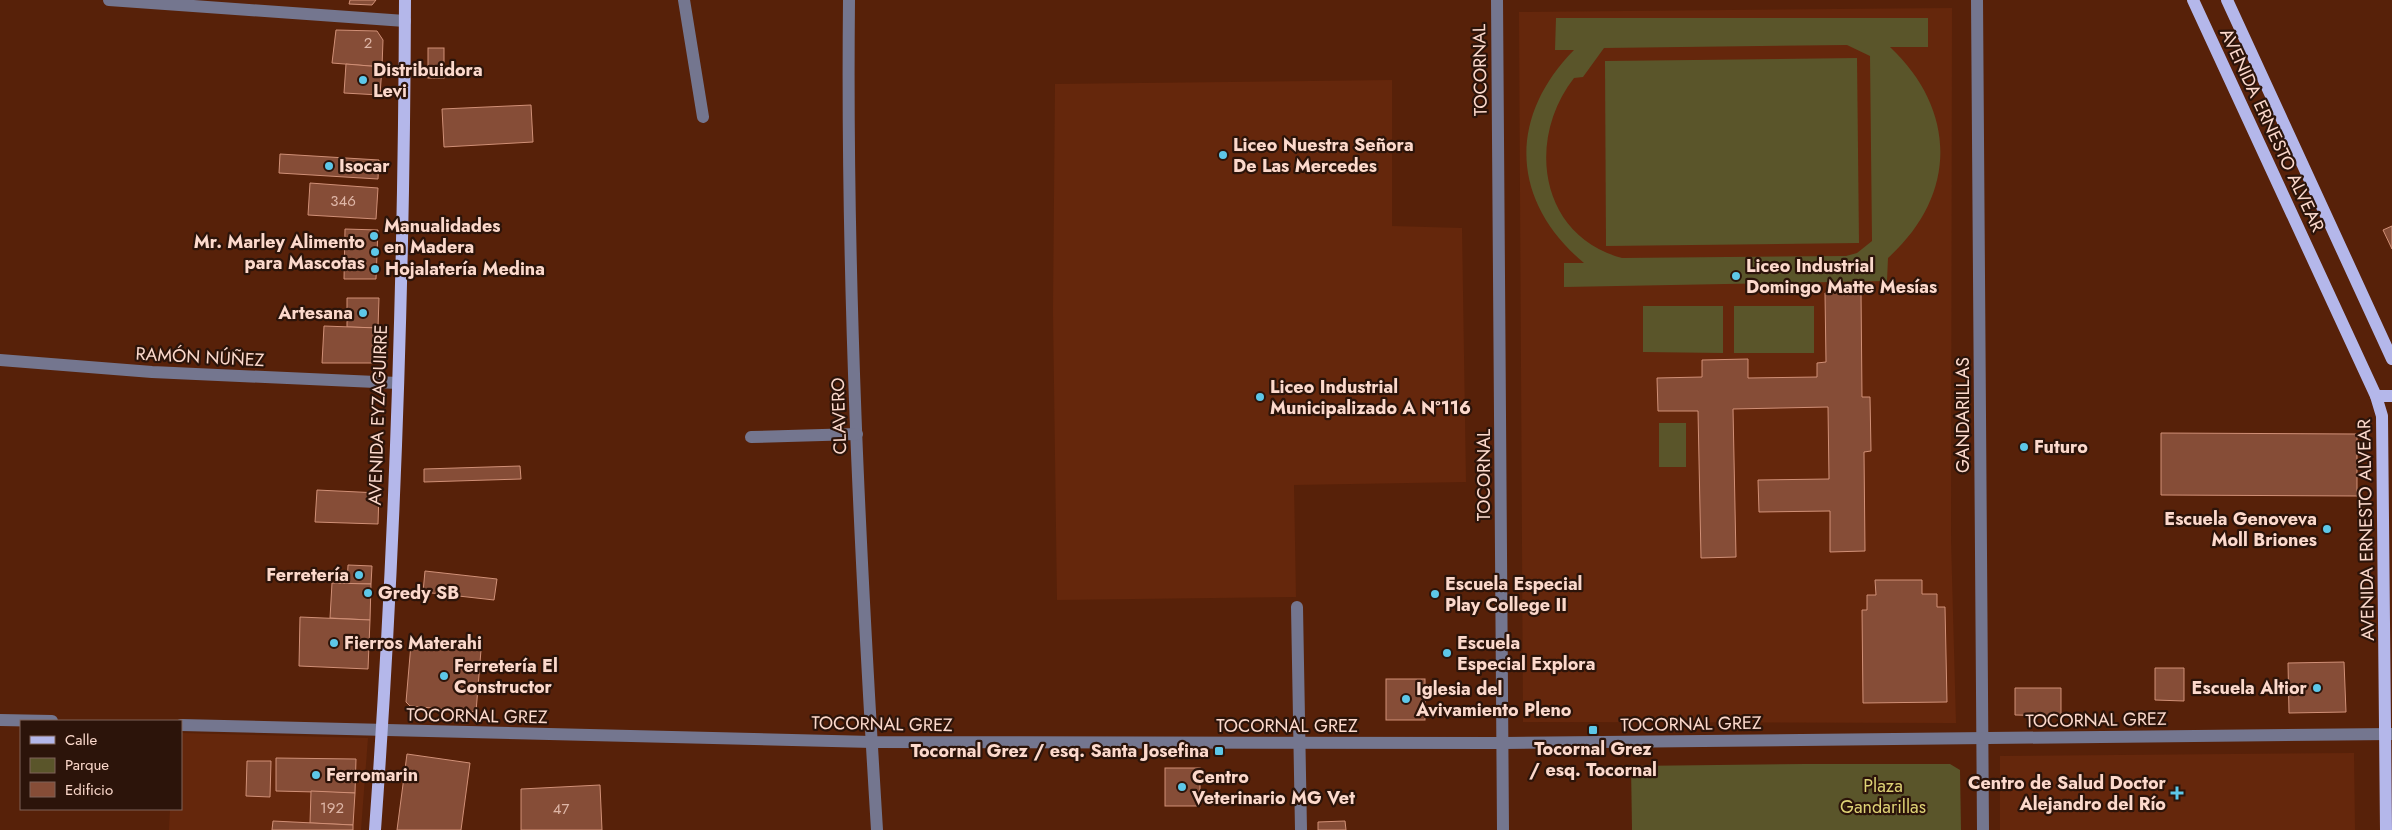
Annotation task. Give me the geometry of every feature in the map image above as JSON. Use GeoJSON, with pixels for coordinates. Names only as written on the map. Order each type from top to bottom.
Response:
{"type":"FeatureCollection","features":[{"type":"Feature","properties":{"kind":"main road","name":"AVENIDA EYZAGUIRRE"},"geometry":{"type":"LineString","coordinates":[[376,830],[383,731],[398,383],[405,0]]}},
{"type":"Feature","properties":{"kind":"main road","name":"AVENIDA ERNESTO ALVEAR"},"geometry":{"type":"LineString","coordinates":[[2193,0],[2376,396],[2384,429],[2388,471],[2389,734],[2386,830]]}},
{"type":"Feature","properties":{"kind":"main road","name":"AVENIDA ERNESTO ALVEAR"},"geometry":{"type":"LineString","coordinates":[[2227,0],[2392,359]]}},
{"type":"Feature","properties":{"kind":"main road"},"geometry":{"type":"LineString","coordinates":[[2376,396],[2392,396]]}},
{"type":"Feature","properties":{"kind":"street"},"geometry":{"type":"LineString","coordinates":[[109,0],[405,21]]}},
{"type":"Feature","properties":{"kind":"street"},"geometry":{"type":"LineString","coordinates":[[684,0],[703,117]]}},
{"type":"Feature","properties":{"kind":"street","name":"CLAVERO"},"geometry":{"type":"LineString","coordinates":[[849,0],[848,188],[857,434],[877,830]]}},
{"type":"Feature","properties":{"kind":"street","name":"TOCORNAL"},"geometry":{"type":"LineString","coordinates":[[1497,0],[1504,830]]}},
{"type":"Feature","properties":{"kind":"street","name":"GANDARILLAS"},"geometry":{"type":"LineString","coordinates":[[1978,0],[1982,830]]}},
{"type":"Feature","properties":{"kind":"street","name":"RAMÓN NÚÑEZ"},"geometry":{"type":"LineString","coordinates":[[0,360],[152,372],[398,383]]}},
{"type":"Feature","properties":{"kind":"street"},"geometry":{"type":"LineString","coordinates":[[751,437],[857,434]]}},
{"type":"Feature","properties":{"kind":"street"},"geometry":{"type":"LineString","coordinates":[[1297,607],[1301,830]]}},
{"type":"Feature","properties":{"kind":"street"},"geometry":{"type":"LineString","coordinates":[[0,720],[20,720]]}},
{"type":"Feature","properties":{"kind":"street","name":"TOCORNAL GREZ"},"geometry":{"type":"LineString","coordinates":[[182,725],[872,742],[1503,744],[2389,734]]}},
{"type":"Feature","properties":{"kind":"shaded area","name":"Liceo Industrial Domingo Matte Mesías"},"geometry":{"type":"Polygon","coordinates":[[[1952,8],[1951,540],[1956,723],[1523,722],[1519,12],[1952,8]]]}},
{"type":"Feature","properties":{"kind":"shaded area"},"geometry":{"type":"Polygon","coordinates":[[[1392,80],[1392,226],[1462,228],[1466,482],[1294,485],[1296,597],[1057,600],[1053,311],[1055,84],[1392,80]]]}},
{"type":"Feature","properties":{"kind":"shaded area"},"geometry":{"type":"Polygon","coordinates":[[[182,733],[368,738],[361,830],[169,830],[170,810],[182,810],[182,733]]]}},
{"type":"Feature","properties":{"kind":"shaded area","name":"Centro de Salud Doctor Alejandro del Río"},"geometry":{"type":"Polygon","coordinates":[[[2354,753],[2355,830],[2000,830],[2000,756],[2354,753]]]}},
{"type":"Feature","properties":{"kind":"green space"},"geometry":{"type":"Polygon","coordinates":[[[1556,18],[1928,18],[1928,47],[1890,47],[1912,72],[1928,98],[1937,125],[1940,152],[1937,180],[1927,207],[1911,233],[1888,258],[1887,281],[1564,287],[1564,263],[1584,263],[1560,239],[1542,214],[1531,187],[1526,159],[1528,131],[1537,103],[1552,76],[1574,50],[1555,50],[1556,18]],[[1847,45],[1604,48],[1583,77],[1574,78],[1559,102],[1550,129],[1546,156],[1549,183],[1558,207],[1573,229],[1594,246],[1622,258],[1846,256],[1857,253],[1872,241],[1870,56],[1847,45]]]}},
{"type":"Feature","properties":{"kind":"green space"},"geometry":{"type":"Polygon","coordinates":[[[1857,58],[1859,243],[1606,246],[1605,61],[1857,58]]]}},
{"type":"Feature","properties":{"kind":"green space"},"geometry":{"type":"Polygon","coordinates":[[[1643,306],[1723,306],[1723,353],[1643,352],[1643,306]]]}},
{"type":"Feature","properties":{"kind":"green space"},"geometry":{"type":"Polygon","coordinates":[[[1734,306],[1814,306],[1814,353],[1734,353],[1734,306]]]}},
{"type":"Feature","properties":{"kind":"green space"},"geometry":{"type":"Polygon","coordinates":[[[1659,423],[1686,423],[1686,467],[1659,467],[1659,423]]]}},
{"type":"Feature","properties":{"kind":"green space","name":"Plaza Gandarillas"},"geometry":{"type":"Polygon","coordinates":[[[1950,764],[1960,770],[1961,830],[1632,830],[1631,766],[1950,764]]]}},
{"type":"Feature","properties":{"kind":"building"},"geometry":{"type":"Polygon","coordinates":[[[350,0],[376,0],[372,5],[349,4],[350,0]]]}},
{"type":"Feature","properties":{"kind":"building"},"geometry":{"type":"Polygon","coordinates":[[[336,30],[377,31],[383,40],[382,67],[332,63],[336,30]]]}},
{"type":"Feature","properties":{"kind":"building"},"geometry":{"type":"Polygon","coordinates":[[[428,48],[444,48],[444,78],[428,78],[428,48]]]}},
{"type":"Feature","properties":{"kind":"building","name":"Distribuidora Levi"},"geometry":{"type":"Polygon","coordinates":[[[346,64],[382,67],[380,95],[344,93],[346,64]]]}},
{"type":"Feature","properties":{"kind":"building"},"geometry":{"type":"Polygon","coordinates":[[[531,105],[533,142],[444,147],[442,109],[531,105]]]}},
{"type":"Feature","properties":{"kind":"building","name":"Isocar"},"geometry":{"type":"Polygon","coordinates":[[[280,154],[379,160],[378,179],[279,173],[280,154]]]}},
{"type":"Feature","properties":{"kind":"building"},"geometry":{"type":"Polygon","coordinates":[[[310,183],[378,188],[376,219],[308,215],[310,183]]]}},
{"type":"Feature","properties":{"kind":"building"},"geometry":{"type":"Polygon","coordinates":[[[2392,226],[2392,249],[2383,230],[2392,226]]]}},
{"type":"Feature","properties":{"kind":"building"},"geometry":{"type":"Polygon","coordinates":[[[345,229],[378,230],[376,279],[344,279],[345,229]]]}},
{"type":"Feature","properties":{"kind":"building"},"geometry":{"type":"Polygon","coordinates":[[[1861,292],[1862,397],[1870,397],[1871,451],[1864,452],[1865,551],[1830,552],[1830,511],[1759,512],[1758,480],[1829,479],[1828,407],[1733,409],[1736,557],[1701,558],[1698,411],[1658,411],[1657,378],[1702,377],[1702,360],[1748,359],[1748,378],[1817,377],[1817,363],[1826,362],[1825,293],[1861,292]]]}},
{"type":"Feature","properties":{"kind":"building","name":"Artesana"},"geometry":{"type":"Polygon","coordinates":[[[347,298],[379,298],[378,328],[347,327],[347,298]]]}},
{"type":"Feature","properties":{"kind":"building"},"geometry":{"type":"Polygon","coordinates":[[[324,326],[378,328],[378,357],[374,363],[322,363],[324,326]]]}},
{"type":"Feature","properties":{"kind":"building"},"geometry":{"type":"Polygon","coordinates":[[[2161,433],[2357,434],[2357,496],[2161,495],[2161,433]]]}},
{"type":"Feature","properties":{"kind":"building"},"geometry":{"type":"Polygon","coordinates":[[[520,466],[521,479],[424,482],[424,469],[520,466]]]}},
{"type":"Feature","properties":{"kind":"building"},"geometry":{"type":"Polygon","coordinates":[[[317,490],[379,493],[378,524],[315,522],[317,490]]]}},
{"type":"Feature","properties":{"kind":"building","name":"Ferretería"},"geometry":{"type":"Polygon","coordinates":[[[348,565],[372,566],[371,584],[347,584],[348,565]]]}},
{"type":"Feature","properties":{"kind":"building"},"geometry":{"type":"Polygon","coordinates":[[[425,571],[497,579],[494,600],[423,592],[425,571]]]}},
{"type":"Feature","properties":{"kind":"building"},"geometry":{"type":"Polygon","coordinates":[[[1875,580],[1922,580],[1922,594],[1937,594],[1937,607],[1945,607],[1947,702],[1863,703],[1862,610],[1867,610],[1867,595],[1876,595],[1875,580]]]}},
{"type":"Feature","properties":{"kind":"building"},"geometry":{"type":"Polygon","coordinates":[[[332,583],[371,584],[370,620],[330,618],[332,583]]]}},
{"type":"Feature","properties":{"kind":"building","name":"Fierros Materahi"},"geometry":{"type":"Polygon","coordinates":[[[300,617],[370,620],[368,669],[299,666],[300,617]]]}},
{"type":"Feature","properties":{"kind":"building","name":"Ferretería El Constructor"},"geometry":{"type":"Polygon","coordinates":[[[411,644],[481,650],[476,712],[410,706],[406,702],[411,644]]]}},
{"type":"Feature","properties":{"kind":"building","name":"Escuela Altior"},"geometry":{"type":"Polygon","coordinates":[[[2344,662],[2346,712],[2289,713],[2288,663],[2344,662]]]}},
{"type":"Feature","properties":{"kind":"building"},"geometry":{"type":"Polygon","coordinates":[[[2155,668],[2184,668],[2184,701],[2155,700],[2155,668]]]}},
{"type":"Feature","properties":{"kind":"building","name":"Iglesia del Avivamiento Pleno"},"geometry":{"type":"Polygon","coordinates":[[[1386,679],[1425,679],[1425,720],[1386,720],[1386,679]]]}},
{"type":"Feature","properties":{"kind":"building"},"geometry":{"type":"Polygon","coordinates":[[[2015,688],[2061,688],[2061,716],[2015,715],[2015,688]]]}},
{"type":"Feature","properties":{"kind":"building"},"geometry":{"type":"Polygon","coordinates":[[[407,754],[470,763],[461,830],[397,830],[407,754]]]}},
{"type":"Feature","properties":{"kind":"building","name":"Ferromarin"},"geometry":{"type":"Polygon","coordinates":[[[276,758],[356,759],[355,793],[276,791],[276,758]]]}},
{"type":"Feature","properties":{"kind":"building"},"geometry":{"type":"Polygon","coordinates":[[[247,761],[271,761],[270,797],[246,796],[247,761]]]}},
{"type":"Feature","properties":{"kind":"building","name":"Centro Veterinario MG Vet"},"geometry":{"type":"Polygon","coordinates":[[[1165,768],[1200,768],[1200,806],[1165,806],[1165,768]]]}},
{"type":"Feature","properties":{"kind":"building"},"geometry":{"type":"Polygon","coordinates":[[[600,785],[602,830],[521,830],[521,789],[600,785]]]}},
{"type":"Feature","properties":{"kind":"building"},"geometry":{"type":"Polygon","coordinates":[[[311,791],[355,793],[353,825],[310,823],[311,791]]]}},
{"type":"Feature","properties":{"kind":"building"},"geometry":{"type":"Polygon","coordinates":[[[273,821],[353,825],[353,830],[272,830],[273,821]]]}},
{"type":"Feature","properties":{"kind":"building"},"geometry":{"type":"Polygon","coordinates":[[[1345,821],[1346,830],[1318,830],[1318,822],[1345,821]]]}},
{"type":"Feature","properties":{"kind":"place","name":"Distribuidora Levi"},"geometry":{"type":"Point","coordinates":[363,80]}},
{"type":"Feature","properties":{"kind":"place","name":"Liceo Nuestra Señora De Las Mercedes"},"geometry":{"type":"Point","coordinates":[1223,155]}},
{"type":"Feature","properties":{"kind":"place","name":"Isocar"},"geometry":{"type":"Point","coordinates":[329,166]}},
{"type":"Feature","properties":{"kind":"place","name":"Manualidades en Madera"},"geometry":{"type":"Point","coordinates":[374,236]}},
{"type":"Feature","properties":{"kind":"place","name":"Mr. Marley Alimento para Mascotas"},"geometry":{"type":"Point","coordinates":[375,252]}},
{"type":"Feature","properties":{"kind":"place","name":"Hojalatería Medina"},"geometry":{"type":"Point","coordinates":[375,269]}},
{"type":"Feature","properties":{"kind":"place","name":"Liceo Industrial Domingo Matte Mesías"},"geometry":{"type":"Point","coordinates":[1736,276]}},
{"type":"Feature","properties":{"kind":"place","name":"Artesana"},"geometry":{"type":"Point","coordinates":[363,313]}},
{"type":"Feature","properties":{"kind":"place","name":"Liceo Industrial Municipalizado A N°116"},"geometry":{"type":"Point","coordinates":[1260,397]}},
{"type":"Feature","properties":{"kind":"place","name":"Futuro"},"geometry":{"type":"Point","coordinates":[2024,447]}},
{"type":"Feature","properties":{"kind":"place","name":"Escuela Genoveva Moll Briones"},"geometry":{"type":"Point","coordinates":[2327,529]}},
{"type":"Feature","properties":{"kind":"place","name":"Ferretería"},"geometry":{"type":"Point","coordinates":[359,575]}},
{"type":"Feature","properties":{"kind":"place","name":"Gredy SB"},"geometry":{"type":"Point","coordinates":[368,593]}},
{"type":"Feature","properties":{"kind":"place","name":"Escuela Especial Play College II"},"geometry":{"type":"Point","coordinates":[1435,594]}},
{"type":"Feature","properties":{"kind":"place","name":"Fierros Materahi"},"geometry":{"type":"Point","coordinates":[334,643]}},
{"type":"Feature","properties":{"kind":"place","name":"Escuela Especial Explora"},"geometry":{"type":"Point","coordinates":[1447,653]}},
{"type":"Feature","properties":{"kind":"place","name":"Ferretería El Constructor"},"geometry":{"type":"Point","coordinates":[444,676]}},
{"type":"Feature","properties":{"kind":"place","name":"Escuela Altior"},"geometry":{"type":"Point","coordinates":[2317,688]}},
{"type":"Feature","properties":{"kind":"place","name":"Iglesia del Avivamiento Pleno"},"geometry":{"type":"Point","coordinates":[1406,699]}},
{"type":"Feature","properties":{"kind":"place","name":"Tocornal Grez / esq. Tocornal"},"geometry":{"type":"Point","coordinates":[1593,730]}},
{"type":"Feature","properties":{"kind":"place","name":"Tocornal Grez / esq. Santa Josefina"},"geometry":{"type":"Point","coordinates":[1219,751]}},
{"type":"Feature","properties":{"kind":"place","name":"Ferromarin"},"geometry":{"type":"Point","coordinates":[316,775]}},
{"type":"Feature","properties":{"kind":"place","name":"Centro Veterinario MG Vet"},"geometry":{"type":"Point","coordinates":[1182,787]}},
{"type":"Feature","properties":{"kind":"place","name":"Centro de Salud Doctor Alejandro del Río"},"geometry":{"type":"Point","coordinates":[2177,793]}}]}
